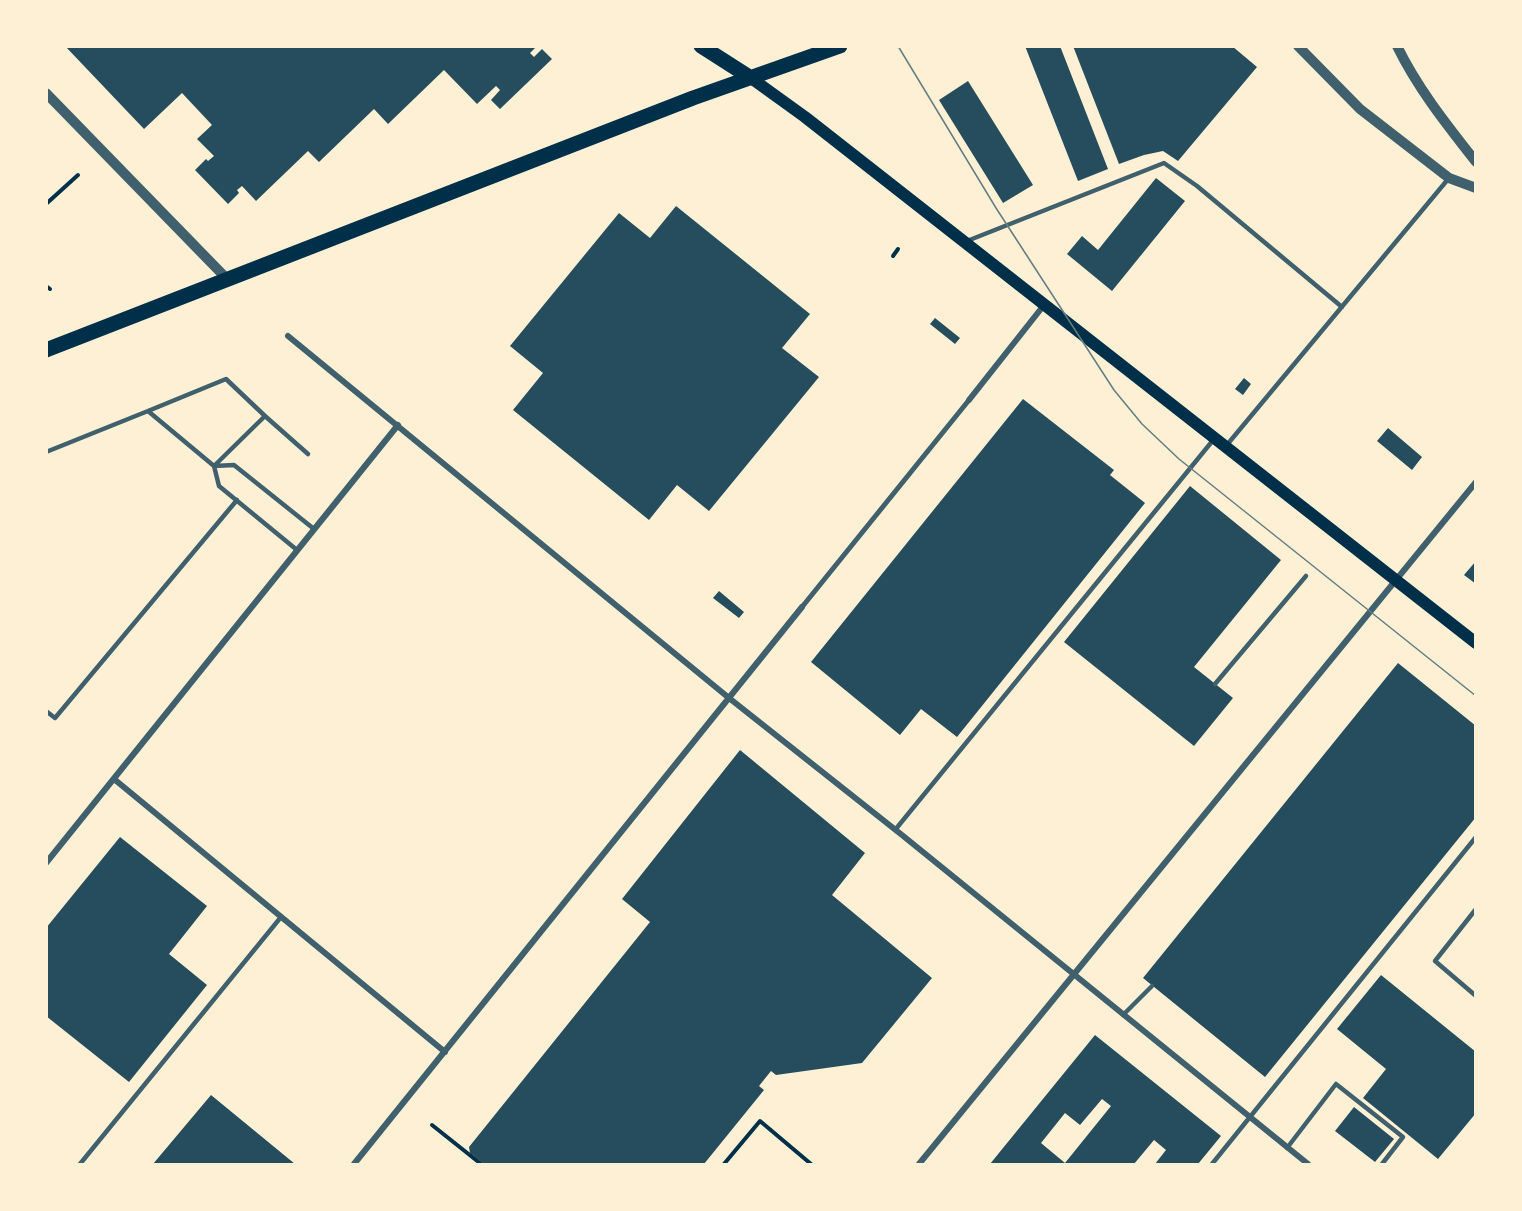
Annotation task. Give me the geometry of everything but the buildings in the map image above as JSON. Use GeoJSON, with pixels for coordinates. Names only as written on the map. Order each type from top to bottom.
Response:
{"type":"FeatureCollection","features":[{"type":"Feature","properties":{"kind":"main road"},"geometry":{"type":"LineString","coordinates":[[701,46],[805,117],[1476,643]]}},
{"type":"Feature","properties":{"kind":"main road"},"geometry":{"type":"LineString","coordinates":[[46,350],[693,98],[840,46]]}},
{"type":"Feature","properties":{"kind":"street"},"geometry":{"type":"LineString","coordinates":[[1298,46],[1360,109],[1449,178],[1476,188]]}},
{"type":"Feature","properties":{"kind":"street"},"geometry":{"type":"LineString","coordinates":[[1397,46],[1408,69],[1429,102],[1476,162]]}},
{"type":"Feature","properties":{"kind":"street"},"geometry":{"type":"LineString","coordinates":[[46,93],[228,280]]}},
{"type":"Feature","properties":{"kind":"street"},"geometry":{"type":"LineString","coordinates":[[354,1164],[1045,305]]}},
{"type":"Feature","properties":{"kind":"street"},"geometry":{"type":"LineString","coordinates":[[288,336],[729,698],[1308,1164]]}},
{"type":"Feature","properties":{"kind":"street"},"geometry":{"type":"LineString","coordinates":[[46,864],[398,425]]}},
{"type":"Feature","properties":{"kind":"street"},"geometry":{"type":"LineString","coordinates":[[919,1164],[1476,482]]}},
{"type":"Feature","properties":{"kind":"street"},"geometry":{"type":"LineString","coordinates":[[114,779],[445,1052]]}},
{"type":"Feature","properties":{"kind":"lane"},"geometry":{"type":"LineString","coordinates":[[964,242],[1164,163],[1197,186],[1342,307]]}},
{"type":"Feature","properties":{"kind":"lane"},"geometry":{"type":"LineString","coordinates":[[1226,447],[1449,178]]}},
{"type":"Feature","properties":{"kind":"lane"},"geometry":{"type":"LineString","coordinates":[[46,453],[226,379],[308,454]]}},
{"type":"Feature","properties":{"kind":"lane"},"geometry":{"type":"LineString","coordinates":[[148,411],[214,466],[219,486],[297,550]]}},
{"type":"Feature","properties":{"kind":"lane"},"geometry":{"type":"LineString","coordinates":[[214,466],[265,416]]}},
{"type":"Feature","properties":{"kind":"lane"},"geometry":{"type":"LineString","coordinates":[[895,830],[1215,438]]}},
{"type":"Feature","properties":{"kind":"lane"},"geometry":{"type":"LineString","coordinates":[[214,466],[234,465],[314,530]]}},
{"type":"Feature","properties":{"kind":"lane"},"geometry":{"type":"LineString","coordinates":[[46,711],[55,718],[237,501]]}},
{"type":"Feature","properties":{"kind":"lane"},"geometry":{"type":"LineString","coordinates":[[1215,684],[1306,576]]}},
{"type":"Feature","properties":{"kind":"lane"},"geometry":{"type":"LineString","coordinates":[[1212,1164],[1476,837]]}},
{"type":"Feature","properties":{"kind":"lane"},"geometry":{"type":"LineString","coordinates":[[1476,909],[1434,961],[1476,996]]}},
{"type":"Feature","properties":{"kind":"lane"},"geometry":{"type":"LineString","coordinates":[[80,1164],[281,917]]}},
{"type":"Feature","properties":{"kind":"lane"},"geometry":{"type":"LineString","coordinates":[[1123,1014],[1152,986]]}},
{"type":"Feature","properties":{"kind":"lane"},"geometry":{"type":"LineString","coordinates":[[1287,1148],[1336,1084],[1403,1137],[1382,1164]]}},
{"type":"Feature","properties":{"kind":"path"},"geometry":{"type":"LineString","coordinates":[[46,204],[78,175]]}},
{"type":"Feature","properties":{"kind":"path"},"geometry":{"type":"LineString","coordinates":[[893,256],[898,249]]}},
{"type":"Feature","properties":{"kind":"path"},"geometry":{"type":"LineString","coordinates":[[724,1164],[760,1121],[811,1164]]}},
{"type":"Feature","properties":{"kind":"path"},"geometry":{"type":"LineString","coordinates":[[432,1125],[481,1164]]}},
{"type":"Feature","properties":{"kind":"tram line"},"geometry":{"type":"LineString","coordinates":[[898,46],[996,208],[1114,390],[1142,424],[1179,459],[1476,696]]}}]}
